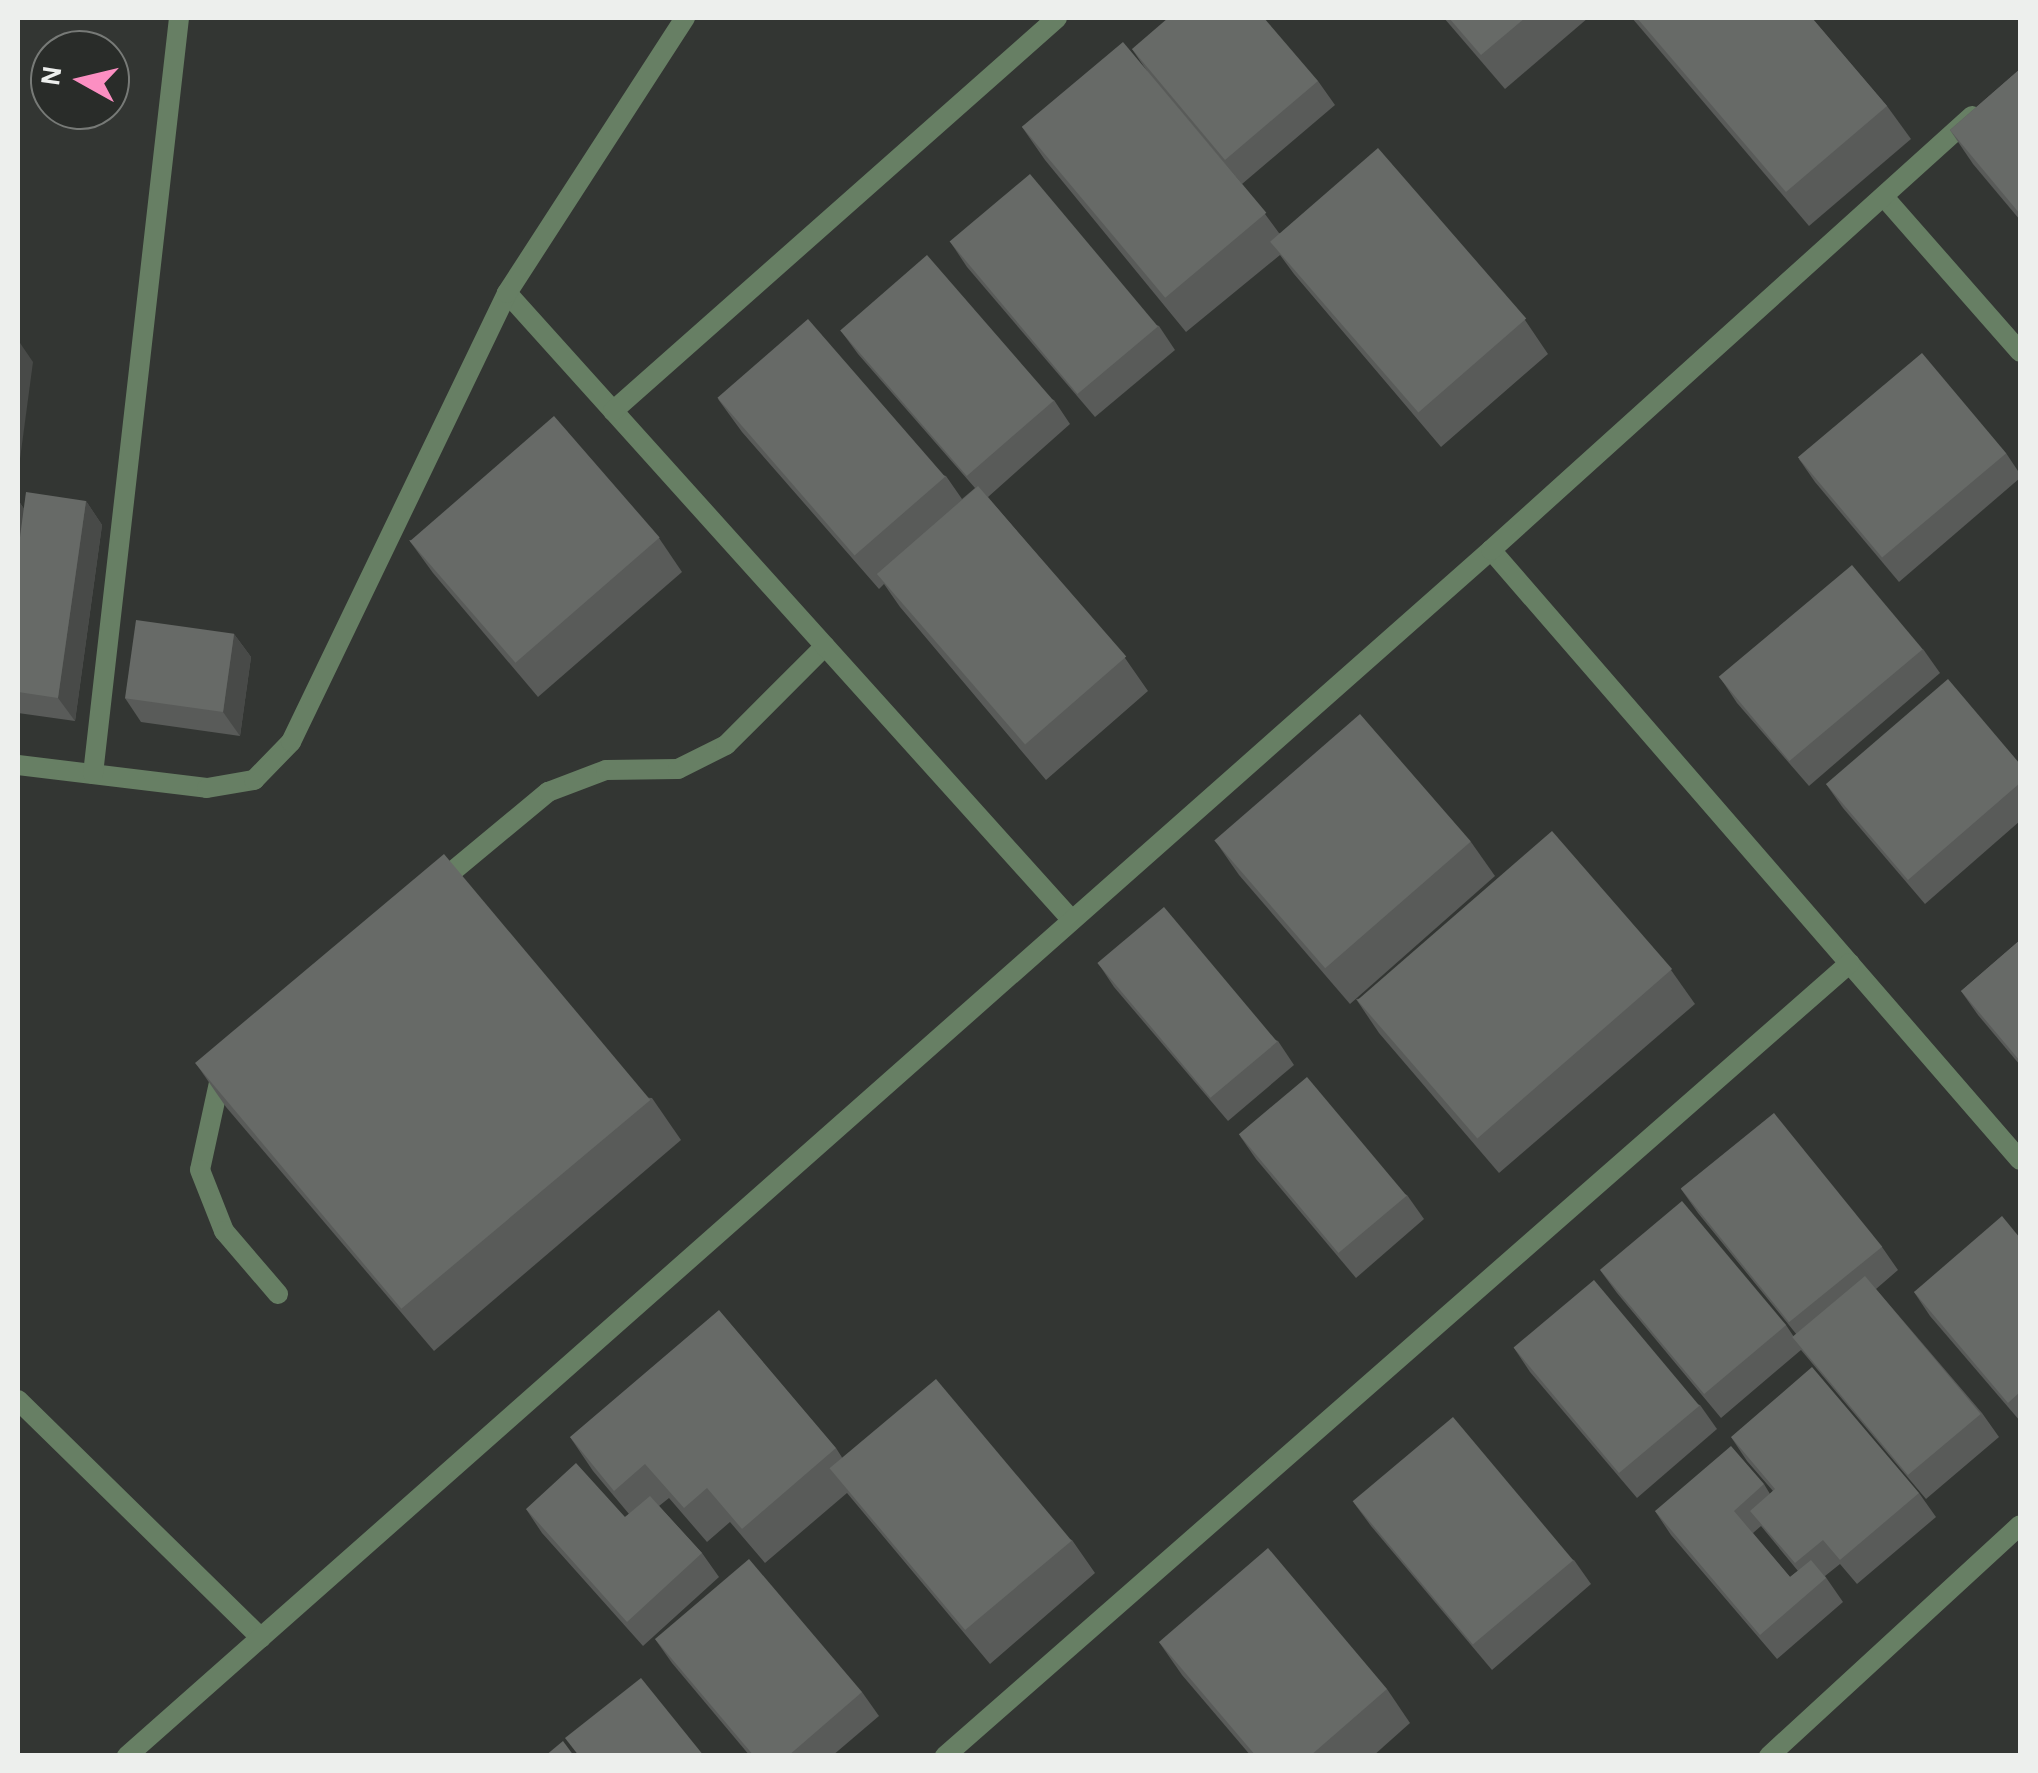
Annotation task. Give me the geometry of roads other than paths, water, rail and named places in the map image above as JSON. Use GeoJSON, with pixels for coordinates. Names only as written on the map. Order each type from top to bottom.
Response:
{"type":"FeatureCollection","features":[{"type":"Feature","properties":{"kind":"street"},"geometry":{"type":"LineString","coordinates":[[93,774],[178,18]]}},
{"type":"Feature","properties":{"kind":"street"},"geometry":{"type":"LineString","coordinates":[[18,765],[206,788],[254,780],[291,742],[507,293],[684,18]]}},
{"type":"Feature","properties":{"kind":"street"},"geometry":{"type":"LineString","coordinates":[[613,411],[1057,18]]}},
{"type":"Feature","properties":{"kind":"street"},"geometry":{"type":"LineString","coordinates":[[127,1756],[1070,918],[1491,550],[1993,96]]}},
{"type":"Feature","properties":{"kind":"street"},"geometry":{"type":"LineString","coordinates":[[1884,197],[2020,352]]}},
{"type":"Feature","properties":{"kind":"street"},"geometry":{"type":"LineString","coordinates":[[507,293],[1070,918]]}},
{"type":"Feature","properties":{"kind":"street"},"geometry":{"type":"LineString","coordinates":[[1491,550],[2020,1160]]}},
{"type":"Feature","properties":{"kind":"street"},"geometry":{"type":"LineString","coordinates":[[425,894],[548,792],[606,770],[678,769],[726,745],[824,646]]}},
{"type":"Feature","properties":{"kind":"street"},"geometry":{"type":"LineString","coordinates":[[945,1756],[1850,963]]}},
{"type":"Feature","properties":{"kind":"street"},"geometry":{"type":"LineString","coordinates":[[240,1046],[224,1059],[200,1170],[224,1231],[278,1294]]}},
{"type":"Feature","properties":{"kind":"street"},"geometry":{"type":"LineString","coordinates":[[18,1400],[261,1638]]}},
{"type":"Feature","properties":{"kind":"street"},"geometry":{"type":"LineString","coordinates":[[1779,1752],[2020,1524]]}}]}
